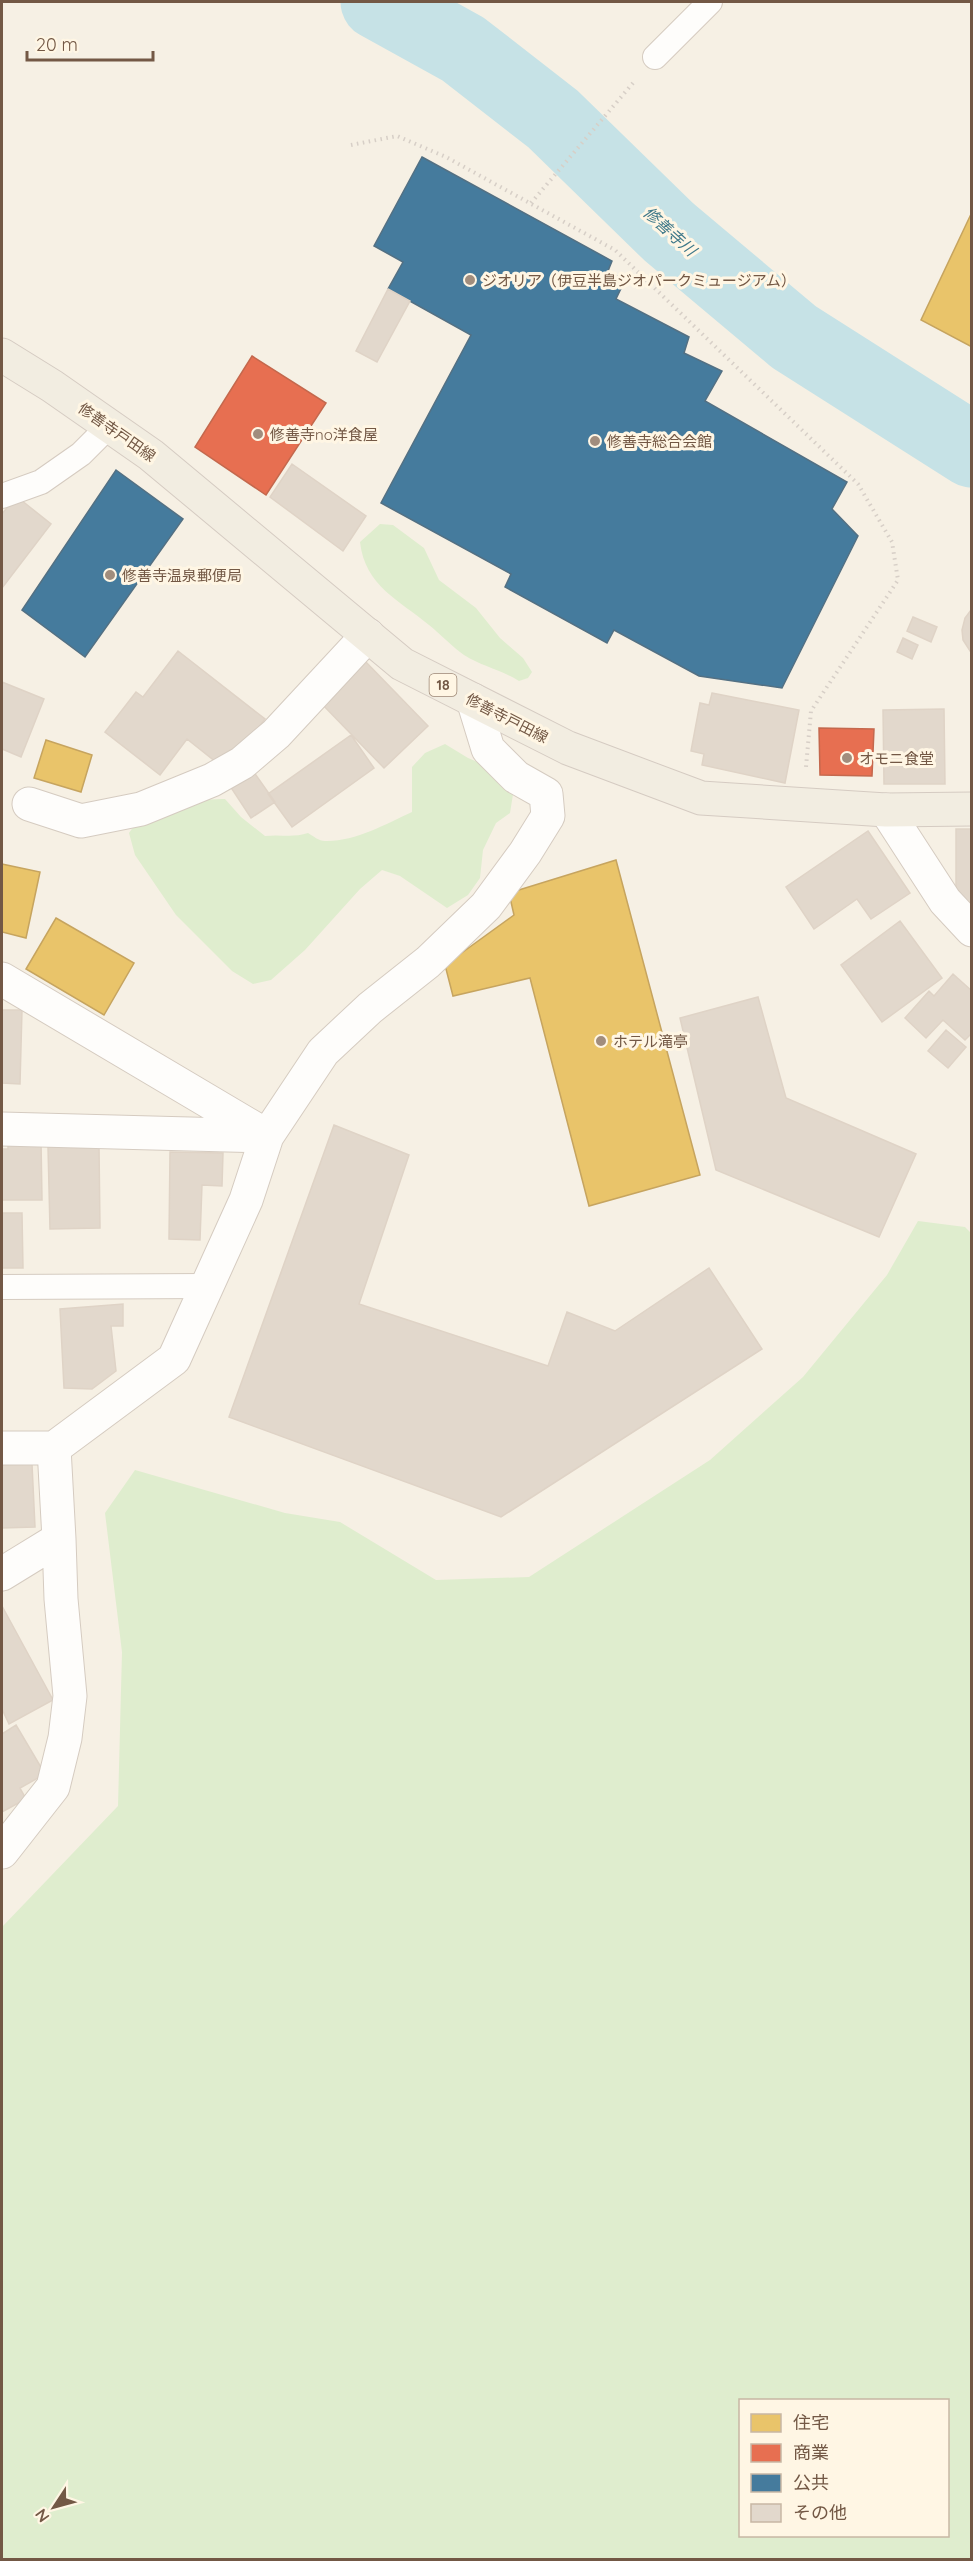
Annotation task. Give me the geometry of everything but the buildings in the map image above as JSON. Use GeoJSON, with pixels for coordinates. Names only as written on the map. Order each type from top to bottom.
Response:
{"type":"FeatureCollection","features":[{"type":"Feature","properties":{"kind":"main road","name":"修善寺戸田線"},"geometry":{"type":"LineString","coordinates":[[2,355],[52,386],[151,455],[402,664],[568,748],[701,798],[886,810],[972,809]]}},
{"type":"Feature","properties":{"kind":"street"},"geometry":{"type":"LineString","coordinates":[[29,804],[81,821],[141,809],[212,780],[242,763],[276,734],[368,634]]}},
{"type":"Feature","properties":{"kind":"street"},"geometry":{"type":"LineString","coordinates":[[2,1448],[54,1448],[174,1359],[246,1200],[267,1136],[323,1052],[370,1008],[428,962],[486,906],[525,854],[548,816],[546,794],[516,777],[488,749],[474,700]]}},
{"type":"Feature","properties":{"kind":"street"},"geometry":{"type":"LineString","coordinates":[[886,810],[945,902],[972,930]]}},
{"type":"Feature","properties":{"kind":"street"},"geometry":{"type":"LineString","coordinates":[[2,979],[267,1136]]}},
{"type":"Feature","properties":{"kind":"street"},"geometry":{"type":"LineString","coordinates":[[2,1129],[267,1136]]}},
{"type":"Feature","properties":{"kind":"street"},"geometry":{"type":"LineString","coordinates":[[2,1852],[54,1787],[65,1738],[70,1696],[61,1599],[54,1448]]}},
{"type":"Feature","properties":{"kind":"street"},"geometry":{"type":"LineString","coordinates":[[2,1574],[59,1539]]}},
{"type":"Feature","properties":{"kind":"lane"},"geometry":{"type":"LineString","coordinates":[[655,57],[710,2]]}},
{"type":"Feature","properties":{"kind":"lane"},"geometry":{"type":"LineString","coordinates":[[2,496],[41,482],[81,454],[109,426]]}},
{"type":"Feature","properties":{"kind":"lane"},"geometry":{"type":"LineString","coordinates":[[2,1287],[207,1286]]}},
{"type":"Feature","properties":{"kind":"path"},"geometry":{"type":"LineString","coordinates":[[531,203],[655,57]]}},
{"type":"Feature","properties":{"kind":"path"},"geometry":{"type":"LineString","coordinates":[[351,146],[397,136],[446,157],[615,250],[858,484],[892,542],[898,580],[811,711],[802,805]]}},
{"type":"Feature","properties":{"kind":"green space"},"geometry":{"type":"Polygon","coordinates":[[[380,524],[393,525],[424,548],[439,580],[476,608],[500,638],[523,658],[532,672],[528,678],[519,681],[464,655],[385,591],[369,570],[360,542],[380,524]]]}},
{"type":"Feature","properties":{"kind":"green space"},"geometry":{"type":"Polygon","coordinates":[[[445,744],[468,758],[506,774],[514,788],[510,813],[496,823],[483,850],[480,878],[468,895],[447,908],[400,876],[382,870],[360,889],[305,950],[271,980],[253,984],[232,971],[176,915],[135,855],[129,833],[136,825],[172,807],[214,799],[225,799],[241,817],[265,836],[308,833],[325,841],[336,841],[381,827],[412,812],[412,767],[425,753],[445,744]]]}},
{"type":"Feature","properties":{"kind":"green space"},"geometry":{"type":"Polygon","coordinates":[[[918,1221],[965,1227],[972,1234],[971,2559],[2,2559],[2,1927],[118,1806],[122,1652],[105,1513],[135,1470],[285,1513],[340,1522],[436,1580],[529,1577],[710,1460],[803,1377],[887,1275],[918,1221]]]}},
{"type":"Feature","properties":{"kind":"waterway","name":"修善寺川"},"geometry":{"type":"LineString","coordinates":[[378,2],[463,49],[553,119],[669,232],[794,337],[972,450]]}},
{"type":"Feature","properties":{"kind":"place","name":"ジオリア（伊豆半島ジオパークミュージアム）"},"geometry":{"type":"Point","coordinates":[470,280]}},
{"type":"Feature","properties":{"kind":"place","name":"修善寺no洋食屋"},"geometry":{"type":"Point","coordinates":[258,434]}},
{"type":"Feature","properties":{"kind":"place","name":"修善寺総合会館"},"geometry":{"type":"Point","coordinates":[595,441]}},
{"type":"Feature","properties":{"kind":"place","name":"修善寺温泉郵便局"},"geometry":{"type":"Point","coordinates":[110,575]}},
{"type":"Feature","properties":{"kind":"place","name":"オモニ食堂"},"geometry":{"type":"Point","coordinates":[847,758]}},
{"type":"Feature","properties":{"kind":"place","name":"ホテル滝亭"},"geometry":{"type":"Point","coordinates":[601,1041]}}]}
